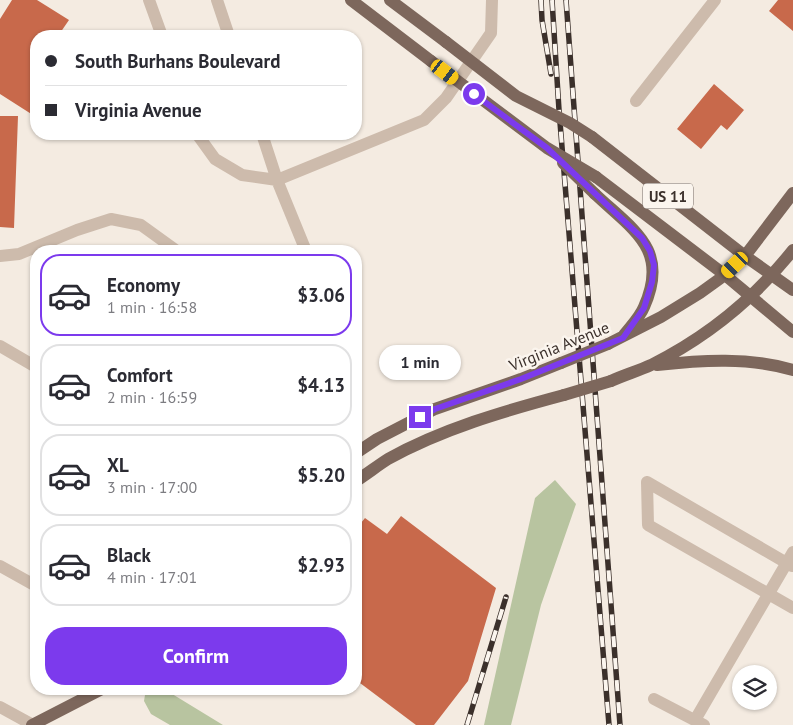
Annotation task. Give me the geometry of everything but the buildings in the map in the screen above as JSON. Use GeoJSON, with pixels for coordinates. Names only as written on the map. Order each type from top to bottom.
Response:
{"type":"FeatureCollection","features":[{"type":"Feature","properties":{"kind":"main road","name":"US 11"},"geometry":{"type":"LineString","coordinates":[[351,0],[547,148],[642,238],[650,251],[654,265],[652,282],[644,308],[623,338]]}},
{"type":"Feature","properties":{"kind":"main road","name":"US 11"},"geometry":{"type":"LineString","coordinates":[[390,0],[516,96],[570,123],[592,137],[745,256],[773,275]]}},
{"type":"Feature","properties":{"kind":"main road"},"geometry":{"type":"LineString","coordinates":[[547,148],[596,177],[724,275],[793,332]]}},
{"type":"Feature","properties":{"kind":"main road","name":"Virginia Avenue"},"geometry":{"type":"LineString","coordinates":[[362,449],[377,439],[435,409],[521,379],[623,338],[700,293],[745,256],[793,193]]}},
{"type":"Feature","properties":{"kind":"main road"},"geometry":{"type":"LineString","coordinates":[[362,477],[387,460],[440,434],[611,380],[649,366],[686,346],[719,323],[750,298],[773,275],[793,250]]}},
{"type":"Feature","properties":{"kind":"main road"},"geometry":{"type":"LineString","coordinates":[[773,275],[793,290]]}},
{"type":"Feature","properties":{"kind":"main road"},"geometry":{"type":"LineString","coordinates":[[649,366],[696,361],[742,361],[779,366],[793,370]]}},
{"type":"Feature","properties":{"kind":"main road"},"geometry":{"type":"LineString","coordinates":[[33,725],[90,695]]}},
{"type":"Feature","properties":{"kind":"street"},"geometry":{"type":"LineString","coordinates":[[149,0],[160,30]]}},
{"type":"Feature","properties":{"kind":"street"},"geometry":{"type":"LineString","coordinates":[[217,0],[227,30]]}},
{"type":"Feature","properties":{"kind":"street"},"geometry":{"type":"LineString","coordinates":[[202,140],[214,160],[242,175],[277,180],[424,120],[446,98],[490,33],[492,0]]}},
{"type":"Feature","properties":{"kind":"street"},"geometry":{"type":"LineString","coordinates":[[636,101],[715,0]]}},
{"type":"Feature","properties":{"kind":"street"},"geometry":{"type":"LineString","coordinates":[[264,140],[277,180],[304,245]]}},
{"type":"Feature","properties":{"kind":"street"},"geometry":{"type":"LineString","coordinates":[[41,245],[110,219],[141,225],[169,245]]}},
{"type":"Feature","properties":{"kind":"street"},"geometry":{"type":"LineString","coordinates":[[0,256],[19,254],[30,249]]}},
{"type":"Feature","properties":{"kind":"street"},"geometry":{"type":"LineString","coordinates":[[0,346],[30,364]]}},
{"type":"Feature","properties":{"kind":"street"},"geometry":{"type":"LineString","coordinates":[[654,699],[699,723],[768,593],[791,560],[648,482],[648,524],[768,593],[793,608]]}},
{"type":"Feature","properties":{"kind":"street"},"geometry":{"type":"LineString","coordinates":[[0,566],[30,583]]}},
{"type":"Feature","properties":{"kind":"street"},"geometry":{"type":"LineString","coordinates":[[0,707],[33,725]]}},
{"type":"Feature","properties":{"kind":"green space"},"geometry":{"type":"Polygon","coordinates":[[[555,480],[576,504],[541,605],[511,725],[484,725],[535,498],[555,480]]]}},
{"type":"Feature","properties":{"kind":"green space"},"geometry":{"type":"Polygon","coordinates":[[[145,695],[174,695],[223,725],[170,725],[151,714],[144,701],[145,695]]]}},
{"type":"Feature","properties":{"kind":"railway"},"geometry":{"type":"LineString","coordinates":[[541,0],[542,20],[551,74]]}},
{"type":"Feature","properties":{"kind":"railway"},"geometry":{"type":"LineString","coordinates":[[552,0],[559,110],[609,725]]}},
{"type":"Feature","properties":{"kind":"railway"},"geometry":{"type":"LineString","coordinates":[[566,0],[620,725]]}},
{"type":"Feature","properties":{"kind":"railway"},"geometry":{"type":"LineString","coordinates":[[467,725],[506,597]]}},
{"type":"Feature","properties":{"kind":"route"},"geometry":{"type":"LineString","coordinates":[[420,417],[435,409],[521,379],[623,338],[644,308],[652,282],[654,265],[650,251],[642,238],[547,148],[474,94]]}}]}
